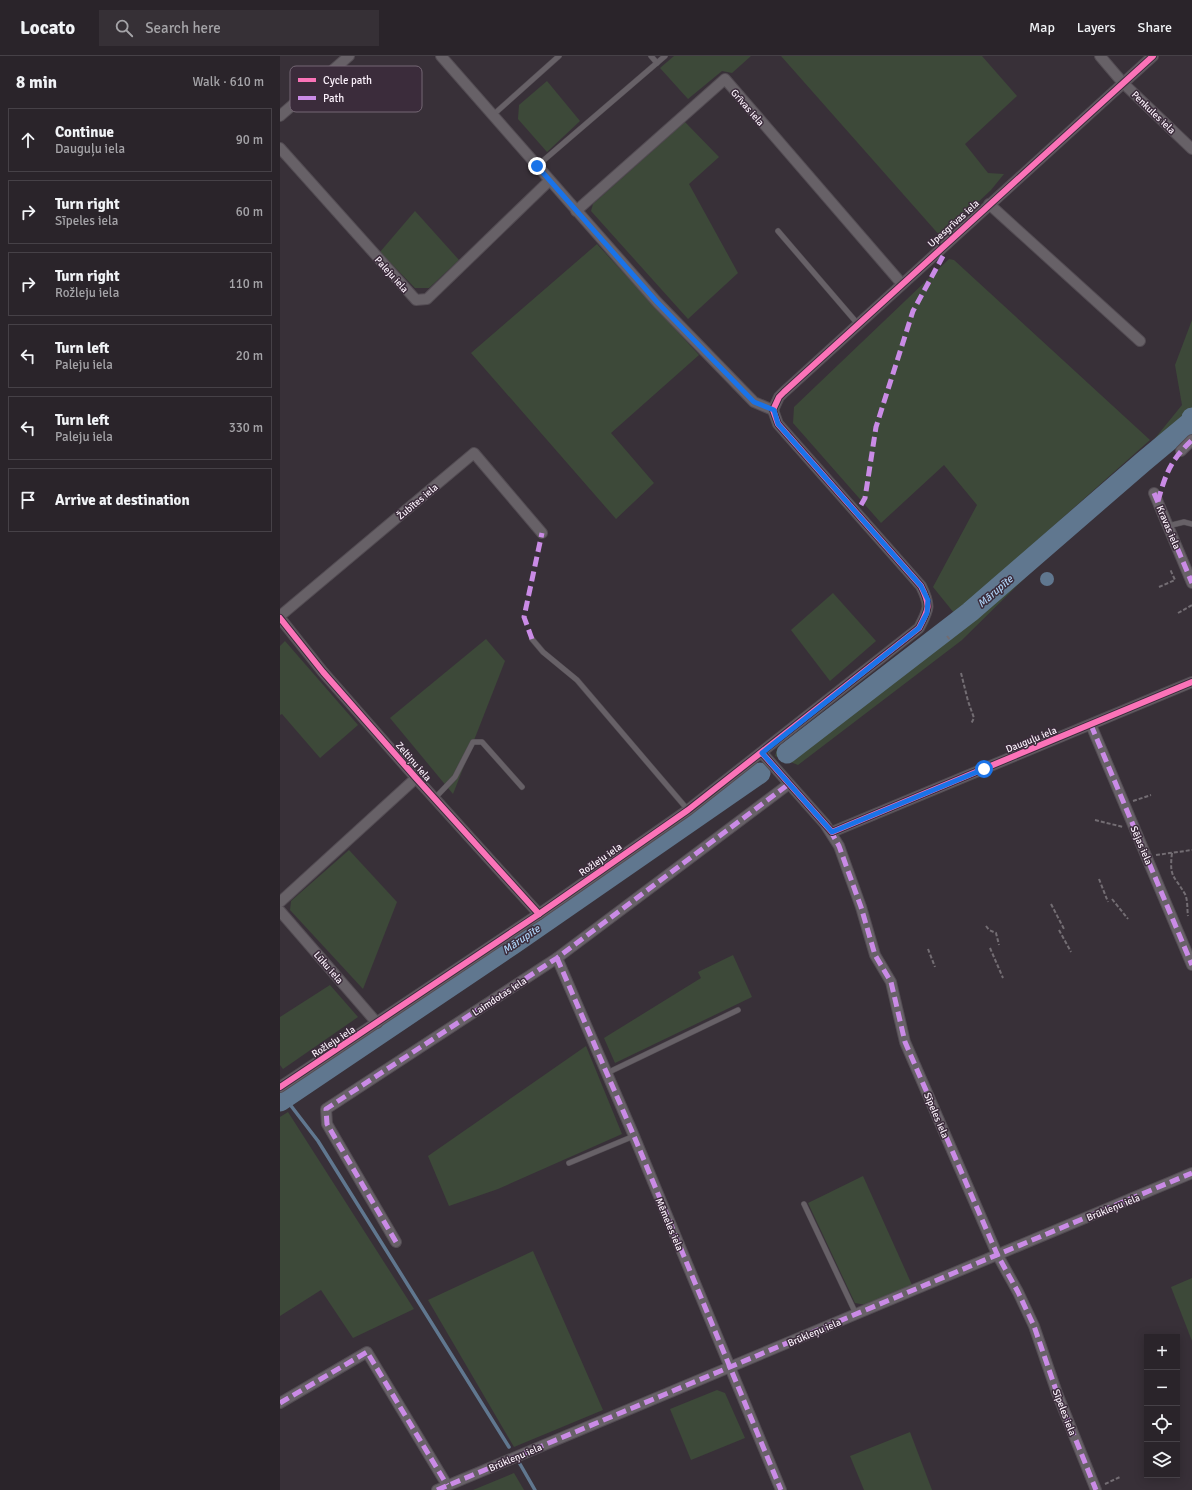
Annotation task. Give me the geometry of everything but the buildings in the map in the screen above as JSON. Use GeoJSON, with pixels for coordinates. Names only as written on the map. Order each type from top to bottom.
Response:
{"type":"FeatureCollection","features":[{"type":"Feature","properties":{"kind":"street"},"geometry":{"type":"LineString","coordinates":[[338,66],[349,56]]}},
{"type":"Feature","properties":{"kind":"street"},"geometry":{"type":"LineString","coordinates":[[441,56],[657,302],[754,402],[774,410]]}},
{"type":"Feature","properties":{"kind":"street","name":"Penkules iela"},"geometry":{"type":"LineString","coordinates":[[1100,56],[1123,83],[1192,149]]}},
{"type":"Feature","properties":{"kind":"street","name":"Upesgrīvas iela"},"geometry":{"type":"LineString","coordinates":[[774,410],[779,397],[857,323],[1154,56]]}},
{"type":"Feature","properties":{"kind":"street","name":"Grīvas iela"},"geometry":{"type":"LineString","coordinates":[[576,211],[725,80],[902,284]]}},
{"type":"Feature","properties":{"kind":"street"},"geometry":{"type":"LineString","coordinates":[[280,116],[290,107]]}},
{"type":"Feature","properties":{"kind":"street","name":"Paleju iela"},"geometry":{"type":"LineString","coordinates":[[280,148],[416,300],[427,299],[549,180]]}},
{"type":"Feature","properties":{"kind":"street","name":"Upesgrīvas iela"},"geometry":{"type":"LineString","coordinates":[[989,204],[1140,341]]}},
{"type":"Feature","properties":{"kind":"street","name":"Rožleju iela"},"geometry":{"type":"LineString","coordinates":[[280,1087],[538,914],[688,810],[919,628],[927,613],[928,600],[921,586],[778,424],[774,410]]}},
{"type":"Feature","properties":{"kind":"street"},"geometry":{"type":"LineString","coordinates":[[1181,451],[1192,440]]}},
{"type":"Feature","properties":{"kind":"street","name":"Žubītes iela"},"geometry":{"type":"LineString","coordinates":[[280,617],[474,453],[542,533]]}},
{"type":"Feature","properties":{"kind":"street","name":"Kravas iela"},"geometry":{"type":"LineString","coordinates":[[1154,493],[1192,583]]}},
{"type":"Feature","properties":{"kind":"street","name":"Zeltiņu iela"},"geometry":{"type":"LineString","coordinates":[[280,617],[323,672],[434,799],[538,914]]}},
{"type":"Feature","properties":{"kind":"street"},"geometry":{"type":"LineString","coordinates":[[280,635],[288,628]]}},
{"type":"Feature","properties":{"kind":"street","name":"Dauguļu iela"},"geometry":{"type":"LineString","coordinates":[[832,832],[1192,682]]}},
{"type":"Feature","properties":{"kind":"street","name":"Sējas iela"},"geometry":{"type":"LineString","coordinates":[[1091,725],[1192,964]]}},
{"type":"Feature","properties":{"kind":"street","name":"Sīpeles iela"},"geometry":{"type":"LineString","coordinates":[[762,753],[832,832],[839,846],[861,907],[875,955],[891,982],[905,1042],[997,1254],[1018,1292],[1034,1326],[1057,1393],[1095,1489]]}},
{"type":"Feature","properties":{"kind":"street"},"geometry":{"type":"LineString","coordinates":[[280,902],[416,778]]}},
{"type":"Feature","properties":{"kind":"street","name":"Laimdotas iela"},"geometry":{"type":"LineString","coordinates":[[396,1242],[326,1124],[326,1108],[557,958],[789,784]]}},
{"type":"Feature","properties":{"kind":"street","name":"Lūku iela"},"geometry":{"type":"LineString","coordinates":[[280,911],[377,1023]]}},
{"type":"Feature","properties":{"kind":"street","name":"Mēmeles iela"},"geometry":{"type":"LineString","coordinates":[[557,958],[634,1136],[781,1490]]}},
{"type":"Feature","properties":{"kind":"street","name":"Brūkleņu iela"},"geometry":{"type":"LineString","coordinates":[[436,1490],[1192,1173]]}},
{"type":"Feature","properties":{"kind":"street"},"geometry":{"type":"LineString","coordinates":[[280,1403],[367,1352],[447,1485]]}},
{"type":"Feature","properties":{"kind":"lane"},"geometry":{"type":"LineString","coordinates":[[493,116],[559,56]]}},
{"type":"Feature","properties":{"kind":"lane"},"geometry":{"type":"LineString","coordinates":[[651,56],[657,63]]}},
{"type":"Feature","properties":{"kind":"lane"},"geometry":{"type":"LineString","coordinates":[[537,166],[665,56]]}},
{"type":"Feature","properties":{"kind":"lane"},"geometry":{"type":"LineString","coordinates":[[778,231],[857,323]]}},
{"type":"Feature","properties":{"kind":"lane"},"geometry":{"type":"LineString","coordinates":[[1168,526],[1184,522],[1192,524]]}},
{"type":"Feature","properties":{"kind":"lane"},"geometry":{"type":"LineString","coordinates":[[532,639],[543,652],[576,680],[688,810]]}},
{"type":"Feature","properties":{"kind":"lane"},"geometry":{"type":"LineString","coordinates":[[434,799],[455,777],[473,742],[482,742],[522,787]]}},
{"type":"Feature","properties":{"kind":"lane"},"geometry":{"type":"LineString","coordinates":[[607,1073],[738,1010]]}},
{"type":"Feature","properties":{"kind":"lane"},"geometry":{"type":"LineString","coordinates":[[569,1163],[634,1136]]}},
{"type":"Feature","properties":{"kind":"lane"},"geometry":{"type":"LineString","coordinates":[[804,1204],[856,1314]]}},
{"type":"Feature","properties":{"kind":"path"},"geometry":{"type":"LineString","coordinates":[[1159,587],[1174,580],[1170,569]]}},
{"type":"Feature","properties":{"kind":"path"},"geometry":{"type":"LineString","coordinates":[[1178,613],[1192,605]]}},
{"type":"Feature","properties":{"kind":"path"},"geometry":{"type":"LineString","coordinates":[[947,636],[950,640]]}},
{"type":"Feature","properties":{"kind":"path"},"geometry":{"type":"LineString","coordinates":[[962,673],[968,701],[974,718],[971,724]]}},
{"type":"Feature","properties":{"kind":"path"},"geometry":{"type":"LineString","coordinates":[[1125,804],[1151,795]]}},
{"type":"Feature","properties":{"kind":"path"},"geometry":{"type":"LineString","coordinates":[[1095,820],[1124,828],[1133,824]]}},
{"type":"Feature","properties":{"kind":"path"},"geometry":{"type":"LineString","coordinates":[[1148,858],[1192,850]]}},
{"type":"Feature","properties":{"kind":"path"},"geometry":{"type":"LineString","coordinates":[[1172,853],[1170,867],[1173,879],[1186,895],[1188,916]]}},
{"type":"Feature","properties":{"kind":"path"},"geometry":{"type":"LineString","coordinates":[[1099,879],[1108,902]]}},
{"type":"Feature","properties":{"kind":"path"},"geometry":{"type":"LineString","coordinates":[[1112,899],[1128,919]]}},
{"type":"Feature","properties":{"kind":"path"},"geometry":{"type":"LineString","coordinates":[[1051,904],[1064,929]]}},
{"type":"Feature","properties":{"kind":"path"},"geometry":{"type":"LineString","coordinates":[[986,926],[989,930],[996,933],[999,945]]}},
{"type":"Feature","properties":{"kind":"path"},"geometry":{"type":"LineString","coordinates":[[1059,930],[1071,952]]}},
{"type":"Feature","properties":{"kind":"path"},"geometry":{"type":"LineString","coordinates":[[990,948],[1003,978]]}},
{"type":"Feature","properties":{"kind":"path"},"geometry":{"type":"LineString","coordinates":[[928,949],[935,967]]}},
{"type":"Feature","properties":{"kind":"path"},"geometry":{"type":"LineString","coordinates":[[1095,1489],[1120,1477]]}},
{"type":"Feature","properties":{"kind":"green space"},"geometry":{"type":"Polygon","coordinates":[[[674,56],[751,56],[732,73],[722,71],[688,99],[660,68],[674,56]]]}},
{"type":"Feature","properties":{"kind":"green space"},"geometry":{"type":"Polygon","coordinates":[[[781,56],[982,56],[1017,96],[965,144],[988,173],[1004,174],[991,190],[941,237],[781,56]]]}},
{"type":"Feature","properties":{"kind":"green space"},"geometry":{"type":"Polygon","coordinates":[[[547,81],[580,121],[547,152],[518,119],[519,105],[547,81]]]}},
{"type":"Feature","properties":{"kind":"green space"},"geometry":{"type":"Polygon","coordinates":[[[685,122],[719,157],[689,184],[738,273],[688,319],[591,211],[593,204],[685,122]]]}},
{"type":"Feature","properties":{"kind":"green space"},"geometry":{"type":"Polygon","coordinates":[[[415,211],[459,260],[429,288],[415,288],[380,252],[415,211]]]}},
{"type":"Feature","properties":{"kind":"green space"},"geometry":{"type":"Polygon","coordinates":[[[597,244],[699,355],[611,433],[654,483],[616,519],[471,353],[597,244]]]}},
{"type":"Feature","properties":{"kind":"green space"},"geometry":{"type":"Polygon","coordinates":[[[949,259],[954,260],[1150,440],[1023,553],[1152,442],[1182,405],[1175,365],[1192,320],[1192,435],[1103,504],[1093,518],[1031,572],[962,640],[798,765],[775,756],[777,749],[954,613],[933,587],[977,505],[944,465],[881,523],[793,423],[794,407],[949,259]]]}},
{"type":"Feature","properties":{"kind":"green space"},"geometry":{"type":"Polygon","coordinates":[[[833,593],[876,641],[830,681],[791,630],[833,593]]]}},
{"type":"Feature","properties":{"kind":"green space"},"geometry":{"type":"Polygon","coordinates":[[[486,639],[505,661],[453,794],[390,718],[486,639]]]}},
{"type":"Feature","properties":{"kind":"green space"},"geometry":{"type":"Polygon","coordinates":[[[285,641],[358,725],[320,758],[282,714],[280,715],[280,646],[285,641]]]}},
{"type":"Feature","properties":{"kind":"green space"},"geometry":{"type":"Polygon","coordinates":[[[349,850],[397,902],[363,989],[290,910],[291,901],[349,850]]]}},
{"type":"Feature","properties":{"kind":"green space"},"geometry":{"type":"Polygon","coordinates":[[[733,955],[752,997],[615,1063],[604,1038],[701,978],[698,972],[733,955]]]}},
{"type":"Feature","properties":{"kind":"green space"},"geometry":{"type":"Polygon","coordinates":[[[330,985],[358,1017],[283,1069],[280,1065],[280,1017],[330,985]]]}},
{"type":"Feature","properties":{"kind":"green space"},"geometry":{"type":"Polygon","coordinates":[[[586,1046],[622,1134],[498,1189],[449,1206],[428,1156],[586,1046]]]}},
{"type":"Feature","properties":{"kind":"green space"},"geometry":{"type":"Polygon","coordinates":[[[288,1112],[414,1309],[353,1338],[321,1290],[280,1316],[280,1117],[288,1112]]]}},
{"type":"Feature","properties":{"kind":"green space"},"geometry":{"type":"Polygon","coordinates":[[[863,1176],[912,1285],[866,1305],[855,1303],[808,1203],[863,1176]]]}},
{"type":"Feature","properties":{"kind":"green space"},"geometry":{"type":"Polygon","coordinates":[[[533,1251],[603,1410],[514,1447],[428,1300],[533,1251]]]}},
{"type":"Feature","properties":{"kind":"green space"},"geometry":{"type":"Polygon","coordinates":[[[1192,1278],[1192,1341],[1171,1287],[1192,1278]]]}},
{"type":"Feature","properties":{"kind":"green space"},"geometry":{"type":"Polygon","coordinates":[[[717,1390],[725,1393],[745,1438],[691,1460],[670,1409],[717,1390]]]}},
{"type":"Feature","properties":{"kind":"green space"},"geometry":{"type":"Polygon","coordinates":[[[910,1432],[932,1490],[864,1490],[850,1456],[910,1432]]]}},
{"type":"Feature","properties":{"kind":"green space"},"geometry":{"type":"Polygon","coordinates":[[[514,1473],[524,1490],[473,1490],[514,1473]]]}},
{"type":"Feature","properties":{"kind":"water"},"geometry":{"type":"Polygon","coordinates":[[[1047,572],[1052,574],[1054,579],[1052,584],[1047,586],[1042,584],[1040,579],[1042,574],[1047,572]]]}},
{"type":"Feature","properties":{"kind":"waterway","name":"Mārupīte"},"geometry":{"type":"LineString","coordinates":[[787,753],[970,612],[1192,421],[1192,418]]}},
{"type":"Feature","properties":{"kind":"waterway","name":"Mārupīte"},"geometry":{"type":"LineString","coordinates":[[280,1101],[513,944],[760,773]]}},
{"type":"Feature","properties":{"kind":"waterway"},"geometry":{"type":"LineString","coordinates":[[285,1098],[318,1141],[509,1447]]}},
{"type":"Feature","properties":{"kind":"waterway"},"geometry":{"type":"LineString","coordinates":[[520,1464],[535,1490]]}},
{"type":"Feature","properties":{"kind":"marked path"},"geometry":{"type":"LineString","coordinates":[[861,505],[865,498],[876,427],[913,311],[943,256]]}},
{"type":"Feature","properties":{"kind":"marked path"},"geometry":{"type":"LineString","coordinates":[[1158,501],[1166,475],[1179,454],[1192,440]]}},
{"type":"Feature","properties":{"kind":"marked path"},"geometry":{"type":"LineString","coordinates":[[1154,493],[1192,583]]}},
{"type":"Feature","properties":{"kind":"marked path"},"geometry":{"type":"LineString","coordinates":[[532,639],[524,617],[542,533]]}},
{"type":"Feature","properties":{"kind":"marked path"},"geometry":{"type":"LineString","coordinates":[[1091,725],[1192,965]]}},
{"type":"Feature","properties":{"kind":"marked path"},"geometry":{"type":"LineString","coordinates":[[396,1242],[327,1124],[326,1109],[557,958],[789,784]]}},
{"type":"Feature","properties":{"kind":"marked path"},"geometry":{"type":"LineString","coordinates":[[830,830],[839,846],[861,907],[875,955],[891,982],[905,1042],[997,1254],[1018,1292],[1034,1326],[1057,1393],[1096,1490]]}},
{"type":"Feature","properties":{"kind":"marked path"},"geometry":{"type":"LineString","coordinates":[[557,958],[634,1136],[781,1490]]}},
{"type":"Feature","properties":{"kind":"marked path"},"geometry":{"type":"LineString","coordinates":[[437,1490],[1192,1173]]}},
{"type":"Feature","properties":{"kind":"marked path"},"geometry":{"type":"LineString","coordinates":[[280,1403],[367,1352],[447,1485]]}},
{"type":"Feature","properties":{"kind":"cycle path"},"geometry":{"type":"LineString","coordinates":[[280,1087],[539,914],[688,810],[919,628],[928,607],[921,586],[778,424],[773,410],[779,397],[784,392],[1153,56]]}},
{"type":"Feature","properties":{"kind":"cycle path"},"geometry":{"type":"LineString","coordinates":[[280,618],[323,672],[416,778],[539,914]]}},
{"type":"Feature","properties":{"kind":"cycle path"},"geometry":{"type":"LineString","coordinates":[[762,753],[832,832],[1192,682]]}},
{"type":"Feature","properties":{"kind":"route"},"geometry":{"type":"LineString","coordinates":[[537,166],[657,302],[754,402],[764,408],[774,410],[778,424],[883,541],[921,586],[928,600],[927,613],[919,628],[762,753],[832,832],[984,769]]}}]}
